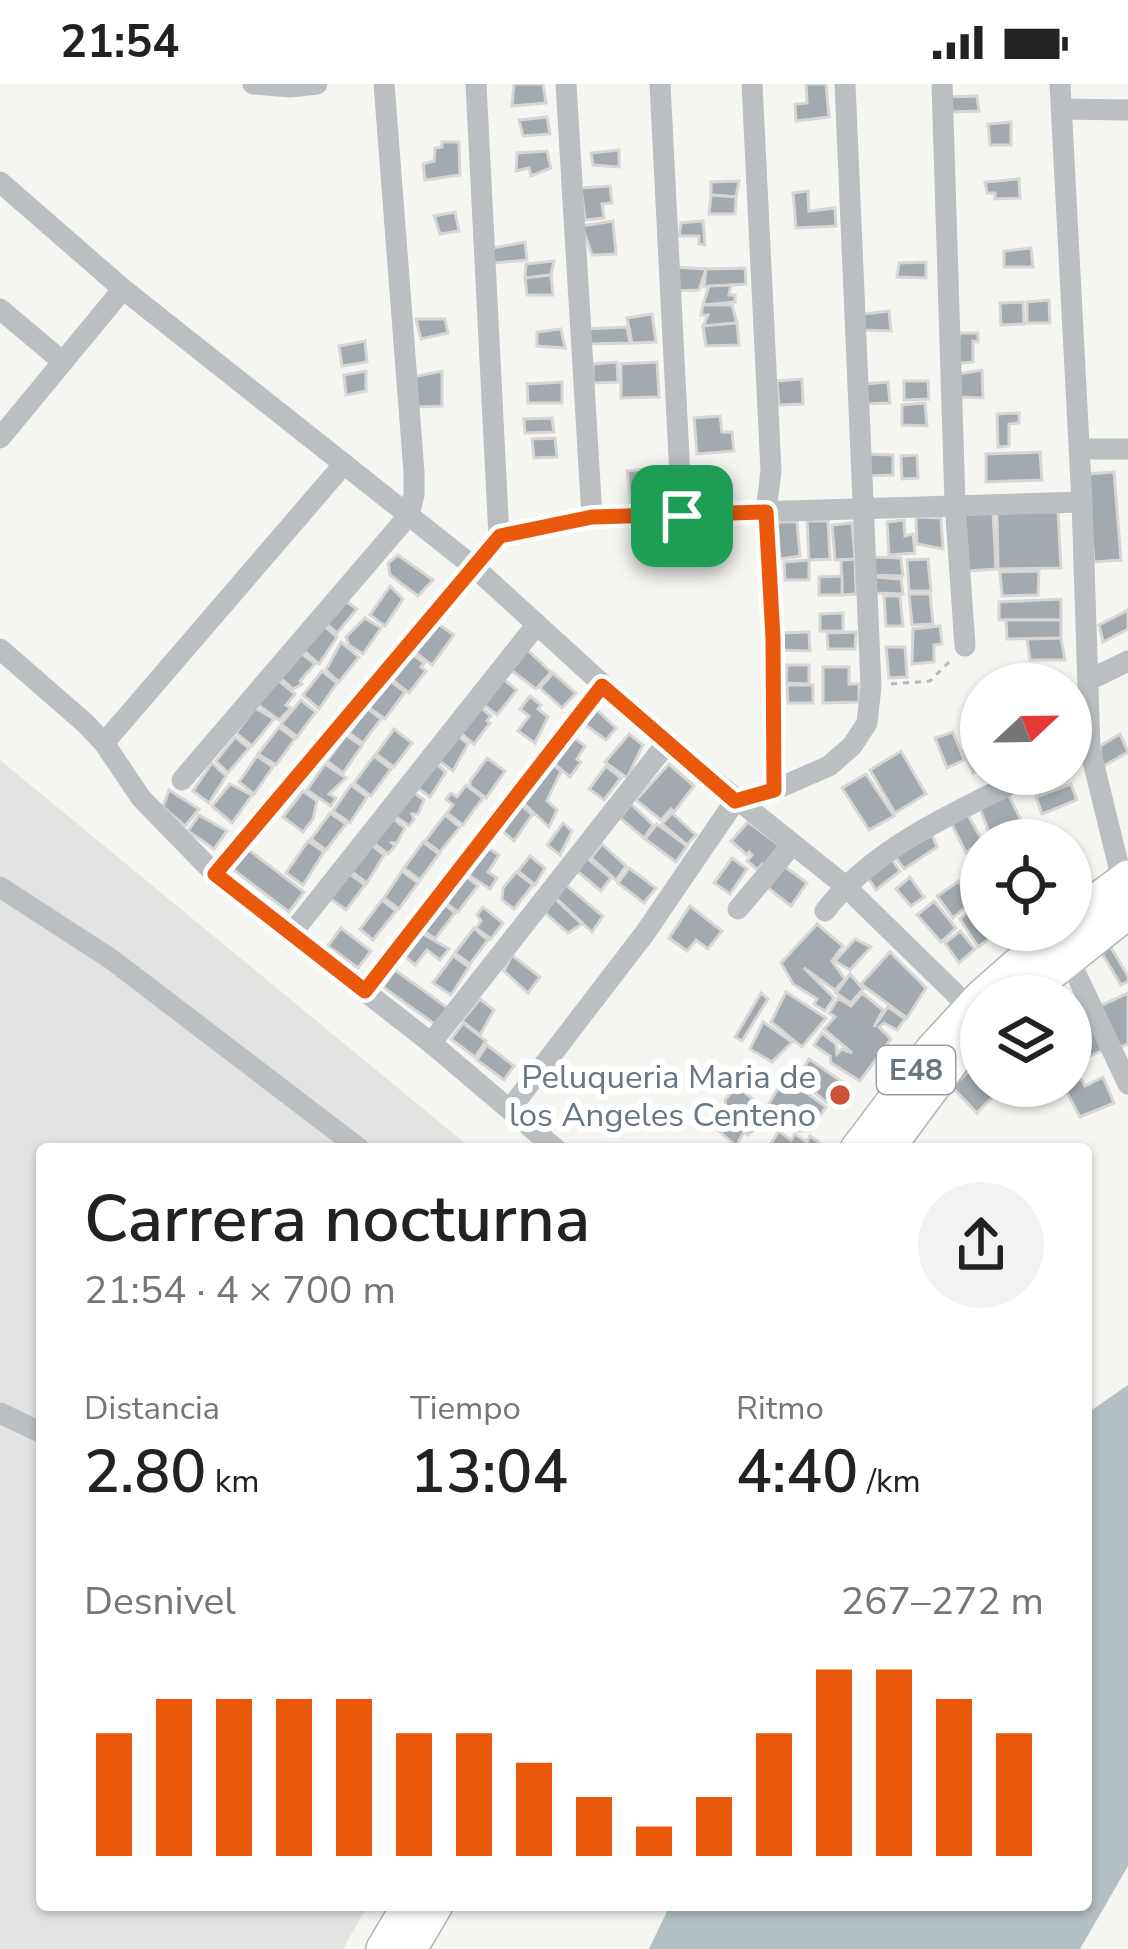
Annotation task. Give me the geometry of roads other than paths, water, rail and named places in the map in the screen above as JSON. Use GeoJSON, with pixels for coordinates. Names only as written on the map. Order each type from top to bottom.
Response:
{"type":"FeatureCollection","features":[{"type":"Feature","properties":{"kind":"highway"},"geometry":{"type":"LineString","coordinates":[[1092,909],[1126,890]]}},
{"type":"Feature","properties":{"kind":"highway","name":"E48"},"geometry":{"type":"LineString","coordinates":[[1092,919],[1126,890]]}},
{"type":"Feature","properties":{"kind":"highway","name":"E48"},"geometry":{"type":"LineString","coordinates":[[1022,975],[1054,951]]}},
{"type":"Feature","properties":{"kind":"highway","name":"E48"},"geometry":{"type":"LineString","coordinates":[[1039,975],[1057,951]]}},
{"type":"Feature","properties":{"kind":"highway","name":"E48"},"geometry":{"type":"LineString","coordinates":[[862,1143],[960,1029]]}},
{"type":"Feature","properties":{"kind":"highway","name":"E48"},"geometry":{"type":"LineString","coordinates":[[891,1143],[960,1044]]}},
{"type":"Feature","properties":{"kind":"highway"},"geometry":{"type":"LineString","coordinates":[[383,1949],[406,1911]]}},
{"type":"Feature","properties":{"kind":"highway"},"geometry":{"type":"LineString","coordinates":[[410,1949],[432,1911]]}},
{"type":"Feature","properties":{"kind":"street"},"geometry":{"type":"LineString","coordinates":[[254,84],[317,84]]}},
{"type":"Feature","properties":{"kind":"street"},"geometry":{"type":"LineString","coordinates":[[182,780],[409,515],[414,472],[384,84]]}},
{"type":"Feature","properties":{"kind":"street"},"geometry":{"type":"LineString","coordinates":[[476,84],[500,536]]}},
{"type":"Feature","properties":{"kind":"street"},"geometry":{"type":"LineString","coordinates":[[566,84],[592,517]]}},
{"type":"Feature","properties":{"kind":"street"},"geometry":{"type":"LineString","coordinates":[[660,84],[682,516]]}},
{"type":"Feature","properties":{"kind":"street"},"geometry":{"type":"LineString","coordinates":[[752,84],[770,471],[766,512],[774,790]]}},
{"type":"Feature","properties":{"kind":"street"},"geometry":{"type":"LineString","coordinates":[[510,1109],[645,933],[735,801],[829,766],[852,746],[867,723],[871,686],[845,84]]}},
{"type":"Feature","properties":{"kind":"street"},"geometry":{"type":"LineString","coordinates":[[942,84],[955,503],[965,646]]}},
{"type":"Feature","properties":{"kind":"street"},"geometry":{"type":"LineString","coordinates":[[1060,84],[1088,663]]}},
{"type":"Feature","properties":{"kind":"street"},"geometry":{"type":"LineString","coordinates":[[1062,110],[1128,110]]}},
{"type":"Feature","properties":{"kind":"street"},"geometry":{"type":"LineString","coordinates":[[0,182],[123,289],[474,567],[602,686],[735,801],[844,885],[960,991]]}},
{"type":"Feature","properties":{"kind":"street"},"geometry":{"type":"LineString","coordinates":[[0,438],[123,289]]}},
{"type":"Feature","properties":{"kind":"street"},"geometry":{"type":"LineString","coordinates":[[0,309],[63,362]]}},
{"type":"Feature","properties":{"kind":"street"},"geometry":{"type":"LineString","coordinates":[[1080,449],[1128,449]]}},
{"type":"Feature","properties":{"kind":"street"},"geometry":{"type":"LineString","coordinates":[[104,743],[344,464]]}},
{"type":"Feature","properties":{"kind":"street"},"geometry":{"type":"LineString","coordinates":[[215,874],[500,536],[592,517],[1082,502]]}},
{"type":"Feature","properties":{"kind":"street"},"geometry":{"type":"LineString","coordinates":[[292,933],[536,624]]}},
{"type":"Feature","properties":{"kind":"street"},"geometry":{"type":"LineString","coordinates":[[0,650],[104,743],[141,798],[215,874],[431,1043],[549,1143]]}},
{"type":"Feature","properties":{"kind":"street"},"geometry":{"type":"LineString","coordinates":[[1092,679],[1128,661]]}},
{"type":"Feature","properties":{"kind":"street"},"geometry":{"type":"LineString","coordinates":[[365,991],[602,686]]}},
{"type":"Feature","properties":{"kind":"street"},"geometry":{"type":"LineString","coordinates":[[431,1043],[667,742]]}},
{"type":"Feature","properties":{"kind":"street"},"geometry":{"type":"LineString","coordinates":[[1092,786],[1126,890]]}},
{"type":"Feature","properties":{"kind":"street"},"geometry":{"type":"LineString","coordinates":[[824,911],[844,885],[921,830],[990,795]]}},
{"type":"Feature","properties":{"kind":"street"},"geometry":{"type":"LineString","coordinates":[[738,909],[792,845]]}},
{"type":"Feature","properties":{"kind":"street"},"geometry":{"type":"LineString","coordinates":[[0,887],[111,959],[353,1143]]}},
{"type":"Feature","properties":{"kind":"street"},"geometry":{"type":"LineString","coordinates":[[1066,951],[1128,1084]]}},
{"type":"Feature","properties":{"kind":"street"},"geometry":{"type":"LineString","coordinates":[[0,1414],[36,1430]]}},
{"type":"Feature","properties":{"kind":"place","name":"Peluqueria Maria de los Angeles Centeno"},"geometry":{"type":"Point","coordinates":[840,1095]}}]}
